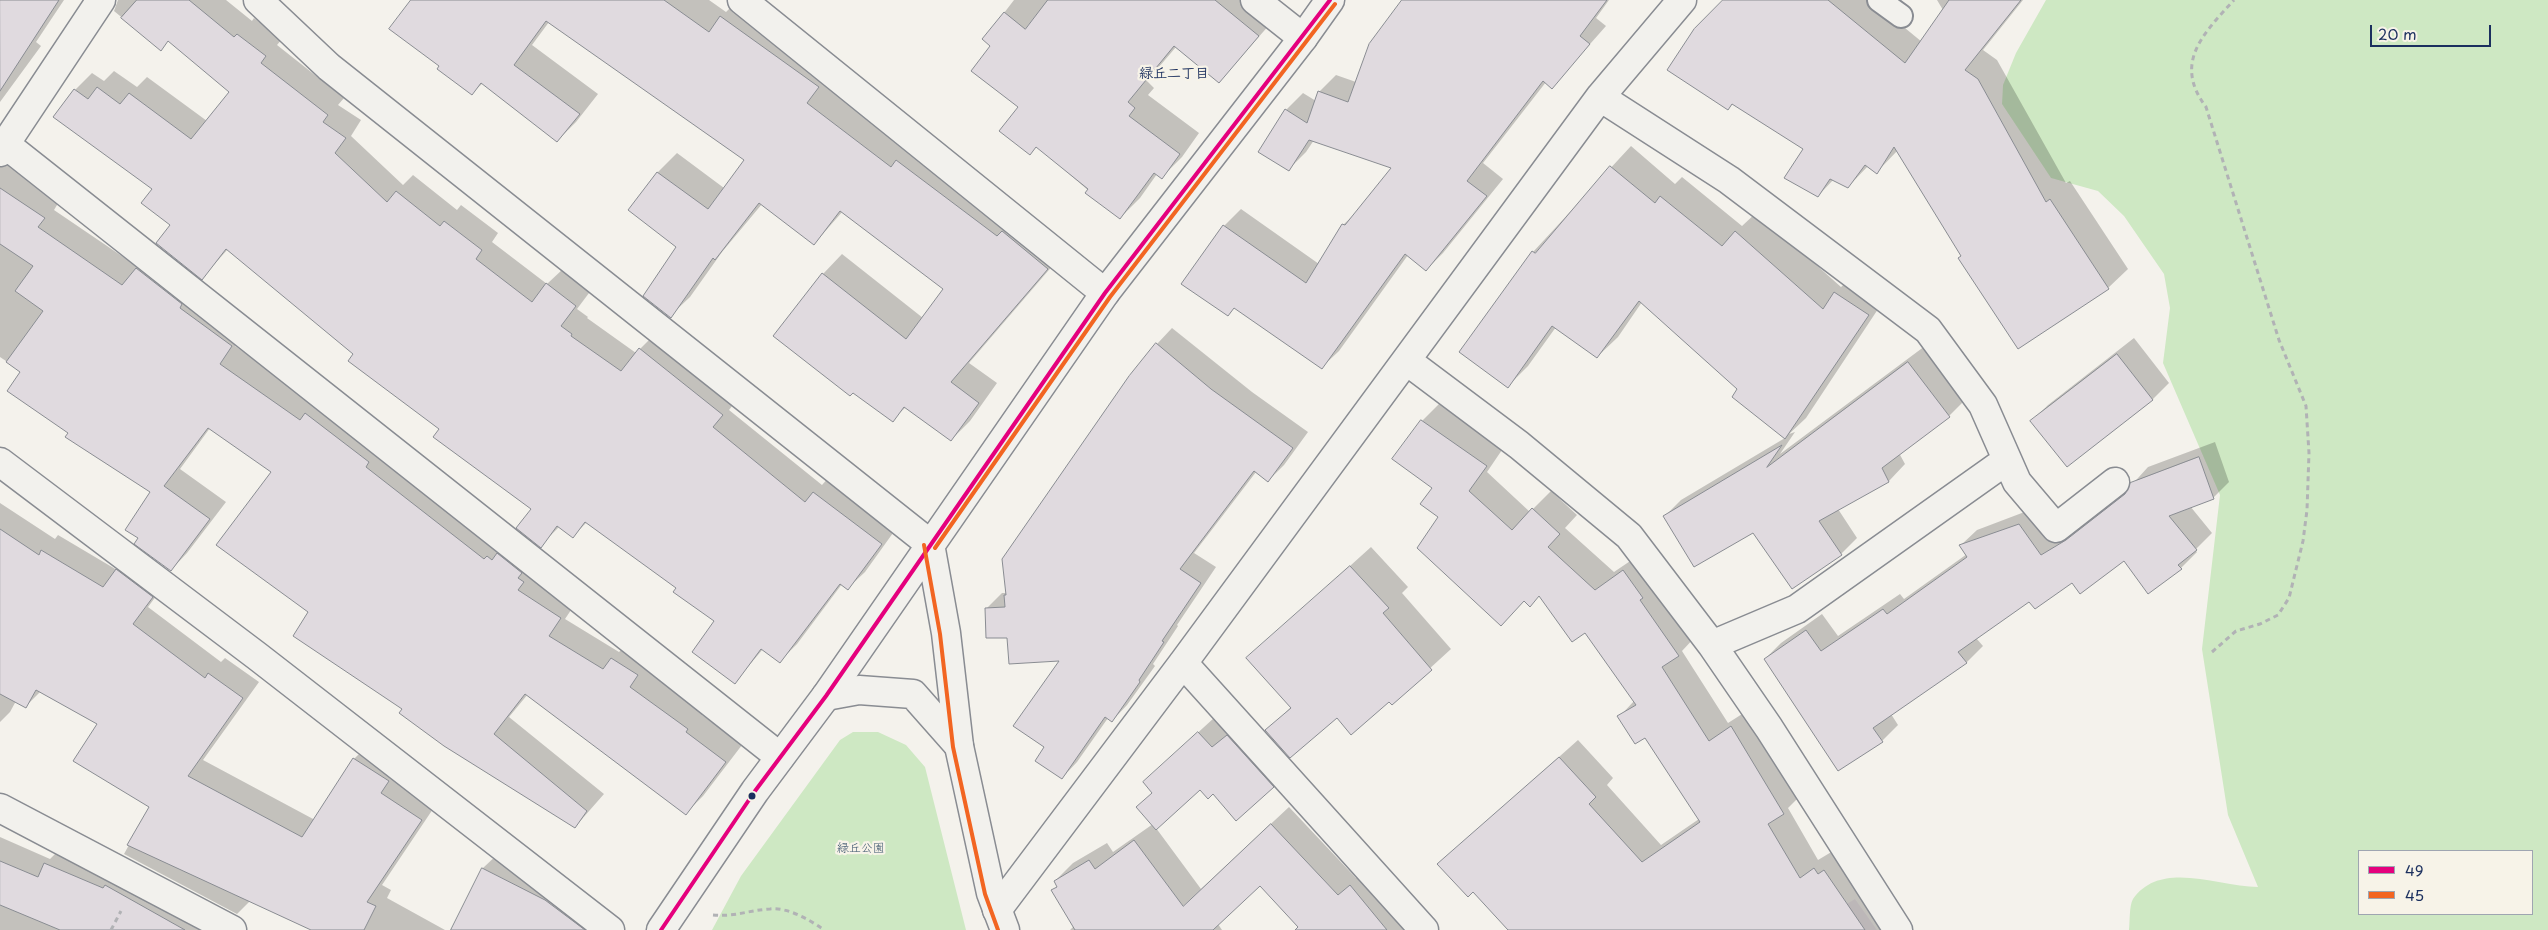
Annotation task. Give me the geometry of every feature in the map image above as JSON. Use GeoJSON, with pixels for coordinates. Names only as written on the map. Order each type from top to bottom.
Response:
{"type":"FeatureCollection","features":[{"type":"Feature","properties":{"kind":"street"},"geometry":{"type":"LineString","coordinates":[[101,0],[3,148],[780,757]]}},
{"type":"Feature","properties":{"kind":"street"},"geometry":{"type":"LineString","coordinates":[[258,0],[329,67],[930,544],[946,634],[959,746],[991,893],[1001,920]]}},
{"type":"Feature","properties":{"kind":"street"},"geometry":{"type":"LineString","coordinates":[[742,0],[1105,293]]}},
{"type":"Feature","properties":{"kind":"street"},"geometry":{"type":"LineString","coordinates":[[1255,0],[1303,38]]}},
{"type":"Feature","properties":{"kind":"street"},"geometry":{"type":"LineString","coordinates":[[661,930],[754,791],[826,696],[1105,293],[1303,38],[1330,0]]}},
{"type":"Feature","properties":{"kind":"street"},"geometry":{"type":"LineString","coordinates":[[1001,920],[1184,663],[1600,97],[1682,0]]}},
{"type":"Feature","properties":{"kind":"street"},"geometry":{"type":"LineString","coordinates":[[1600,97],[1729,180],[1928,330],[1983,405],[2017,482],[2056,528],[2115,482]]}},
{"type":"Feature","properties":{"kind":"street"},"geometry":{"type":"LineString","coordinates":[[1407,361],[1518,445],[1629,536],[1712,645],[1769,728],[1898,930]]}},
{"type":"Feature","properties":{"kind":"street"},"geometry":{"type":"LineString","coordinates":[[1712,645],[1797,609],[2007,460]]}},
{"type":"Feature","properties":{"kind":"street"},"geometry":{"type":"LineString","coordinates":[[0,462],[264,662],[610,930]]}},
{"type":"Feature","properties":{"kind":"street"},"geometry":{"type":"LineString","coordinates":[[1184,663],[1424,930]]}},
{"type":"Feature","properties":{"kind":"street"},"geometry":{"type":"LineString","coordinates":[[826,696],[859,690],[913,694],[959,746]]}},
{"type":"Feature","properties":{"kind":"street"},"geometry":{"type":"LineString","coordinates":[[0,808],[232,930]]}},
{"type":"Feature","properties":{"kind":"lane"},"geometry":{"type":"LineString","coordinates":[[1879,0],[1901,16]]}},
{"type":"Feature","properties":{"kind":"path"},"geometry":{"type":"LineString","coordinates":[[2212,652],[2236,631],[2260,624],[2278,615],[2289,598],[2303,541],[2309,482],[2306,406],[2279,340],[2206,107],[2195,93],[2190,75],[2192,63],[2201,40],[2234,0]]}},
{"type":"Feature","properties":{"kind":"path"},"geometry":{"type":"LineString","coordinates":[[110,930],[123,906]]}},
{"type":"Feature","properties":{"kind":"path"},"geometry":{"type":"LineString","coordinates":[[710,915],[728,917],[772,908],[794,913],[824,930]]}},
{"type":"Feature","properties":{"kind":"shaded area"},"geometry":{"type":"Polygon","coordinates":[[[1855,899],[1877,930],[1803,930],[1855,899]]]}},
{"type":"Feature","properties":{"kind":"green space"},"geometry":{"type":"Polygon","coordinates":[[[2046,0],[2548,0],[2548,930],[2129,930],[2130,910],[2133,899],[2145,887],[2159,880],[2191,878],[2258,887],[2228,815],[2202,649],[2220,495],[2163,363],[2170,308],[2164,274],[2124,216],[2098,191],[2051,178],[2002,104],[2003,85],[2016,53],[2046,0]]]}},
{"type":"Feature","properties":{"kind":"green space","name":"緑丘公園"},"geometry":{"type":"Polygon","coordinates":[[[853,732],[878,732],[906,745],[925,767],[966,930],[712,930],[741,876],[840,740],[853,732]]]}},
{"type":"Feature","properties":{"kind":"building"},"geometry":{"type":"Polygon","coordinates":[[[0,0],[59,0],[0,91],[0,0]]]}},
{"type":"Feature","properties":{"kind":"building"},"geometry":{"type":"Polygon","coordinates":[[[137,0],[189,0],[234,37],[237,34],[266,56],[261,63],[328,115],[323,122],[346,138],[335,153],[387,202],[396,191],[440,226],[444,221],[482,250],[476,259],[532,302],[546,283],[576,306],[561,326],[572,334],[571,336],[621,371],[639,348],[723,415],[713,427],[805,502],[813,492],[882,544],[848,590],[840,584],[780,663],[761,649],[735,684],[692,652],[714,621],[673,592],[676,588],[585,522],[573,538],[557,526],[541,548],[516,528],[531,509],[433,437],[439,429],[348,361],[353,354],[226,249],[202,280],[156,243],[170,225],[141,203],[152,189],[53,117],[74,89],[88,99],[97,87],[120,104],[129,93],[191,139],[229,92],[168,41],[161,51],[121,18],[137,0]]]}},
{"type":"Feature","properties":{"kind":"building"},"geometry":{"type":"Polygon","coordinates":[[[411,0],[664,0],[709,32],[720,16],[819,87],[807,103],[891,167],[896,160],[997,236],[1002,231],[1048,269],[951,382],[979,403],[951,441],[904,407],[893,422],[853,393],[850,396],[773,336],[822,273],[906,339],[943,289],[840,211],[814,245],[759,203],[715,260],[713,258],[671,318],[643,296],[676,247],[628,210],[657,172],[708,209],[744,160],[546,21],[514,65],[580,114],[557,142],[481,83],[472,95],[437,69],[439,66],[389,29],[411,0]]]}},
{"type":"Feature","properties":{"kind":"building"},"geometry":{"type":"Polygon","coordinates":[[[1048,0],[1215,0],[1259,36],[1219,83],[1174,46],[1128,102],[1135,108],[1129,116],[1180,154],[1162,179],[1154,173],[1120,219],[1085,193],[1088,189],[1036,147],[1030,155],[999,131],[1018,107],[971,71],[990,46],[982,39],[1004,12],[1025,29],[1048,0]]]}},
{"type":"Feature","properties":{"kind":"building"},"geometry":{"type":"Polygon","coordinates":[[[1402,0],[1607,0],[1580,36],[1590,44],[1552,89],[1543,81],[1467,181],[1487,196],[1426,271],[1405,254],[1322,369],[1234,308],[1228,316],[1181,284],[1223,225],[1306,283],[1342,224],[1345,225],[1391,168],[1309,140],[1289,171],[1258,152],[1285,109],[1307,123],[1318,91],[1348,102],[1369,44],[1402,0]]]}},
{"type":"Feature","properties":{"kind":"building"},"geometry":{"type":"Polygon","coordinates":[[[1723,0],[1828,0],[1905,63],[1949,0],[2021,0],[1965,70],[1978,79],[2046,202],[2050,199],[2109,289],[2018,349],[1958,258],[1961,256],[1894,147],[1877,174],[1865,165],[1848,188],[1830,179],[1818,197],[1784,178],[1803,149],[1732,104],[1728,110],[1667,70],[1694,29],[1723,0]]]}},
{"type":"Feature","properties":{"kind":"building"},"geometry":{"type":"Polygon","coordinates":[[[1610,166],[1655,203],[1660,196],[1722,246],[1735,231],[1823,309],[1834,292],[1869,315],[1785,439],[1732,397],[1737,389],[1639,301],[1597,358],[1552,326],[1508,388],[1459,352],[1532,251],[1535,253],[1610,166]]]}},
{"type":"Feature","properties":{"kind":"building"},"geometry":{"type":"Polygon","coordinates":[[[0,188],[45,218],[38,227],[122,285],[136,268],[182,304],[180,308],[232,346],[220,364],[300,420],[305,413],[369,462],[366,467],[484,559],[487,556],[492,560],[497,553],[522,573],[518,578],[524,582],[518,590],[561,618],[549,636],[603,669],[611,658],[638,675],[630,687],[688,729],[686,732],[726,762],[686,815],[525,694],[494,734],[587,811],[575,828],[444,746],[399,713],[402,709],[293,636],[308,612],[216,545],[271,472],[208,428],[164,486],[210,519],[171,571],[134,544],[138,538],[125,530],[150,492],[65,437],[68,433],[7,391],[20,372],[6,362],[43,311],[15,291],[33,266],[0,244],[0,188]]]}},
{"type":"Feature","properties":{"kind":"building"},"geometry":{"type":"Polygon","coordinates":[[[1156,343],[1211,389],[1293,448],[1268,482],[1254,471],[1180,569],[1201,583],[1162,641],[1164,642],[1139,680],[1140,682],[1112,722],[1105,717],[1062,779],[1035,761],[1044,747],[1013,726],[1059,661],[1009,664],[1007,638],[986,638],[985,608],[1005,607],[1004,595],[1006,595],[1002,559],[1129,376],[1156,343]]]}},
{"type":"Feature","properties":{"kind":"building"},"geometry":{"type":"Polygon","coordinates":[[[2117,354],[2153,400],[2067,467],[2030,421],[2117,354]]]}},
{"type":"Feature","properties":{"kind":"building"},"geometry":{"type":"Polygon","coordinates":[[[1908,362],[1950,417],[1882,468],[1889,482],[1819,521],[1842,555],[1792,589],[1753,533],[1694,567],[1663,516],[1782,445],[1767,467],[1908,362]]]}},
{"type":"Feature","properties":{"kind":"building"},"geometry":{"type":"Polygon","coordinates":[[[1421,420],[1487,466],[1469,491],[1512,530],[1532,508],[1560,534],[1548,547],[1595,590],[1623,570],[1643,598],[1640,600],[1679,656],[1662,667],[1709,741],[1731,726],[1784,814],[1768,824],[1800,878],[1814,868],[1818,874],[1824,870],[1865,930],[1508,930],[1473,892],[1468,897],[1437,864],[1559,757],[1596,797],[1589,804],[1642,862],[1700,822],[1645,738],[1635,744],[1617,716],[1636,705],[1585,633],[1572,642],[1539,596],[1530,607],[1524,601],[1501,626],[1417,548],[1438,517],[1420,504],[1432,488],[1392,459],[1421,420]]]}},
{"type":"Feature","properties":{"kind":"building"},"geometry":{"type":"Polygon","coordinates":[[[2199,457],[2214,499],[2169,516],[2197,550],[2178,565],[2182,569],[2148,594],[2124,561],[2080,594],[2072,583],[2035,609],[2029,602],[1958,652],[1967,663],[1873,728],[1883,742],[1838,771],[1764,659],[1806,630],[1821,651],[1883,609],[1887,614],[1967,557],[1959,545],[2019,524],[2041,555],[2066,540],[2125,494],[2130,483],[2199,457]]]}},
{"type":"Feature","properties":{"kind":"building"},"geometry":{"type":"Polygon","coordinates":[[[0,529],[39,555],[41,550],[103,587],[116,569],[153,597],[133,624],[205,678],[208,673],[243,698],[188,776],[302,837],[353,758],[389,781],[381,793],[422,820],[367,902],[376,906],[364,930],[311,930],[127,845],[149,807],[73,761],[97,724],[36,690],[26,708],[0,694],[0,529]]]}},
{"type":"Feature","properties":{"kind":"building"},"geometry":{"type":"Polygon","coordinates":[[[1350,566],[1389,608],[1383,613],[1432,670],[1392,705],[1389,702],[1351,735],[1337,718],[1290,758],[1265,730],[1291,708],[1246,658],[1350,566]]]}},
{"type":"Feature","properties":{"kind":"building"},"geometry":{"type":"Polygon","coordinates":[[[1198,732],[1212,747],[1227,735],[1274,787],[1236,821],[1213,794],[1208,799],[1200,790],[1156,830],[1136,807],[1152,793],[1143,782],[1198,732]]]}},
{"type":"Feature","properties":{"kind":"building"},"geometry":{"type":"Polygon","coordinates":[[[1271,824],[1338,895],[1350,885],[1387,930],[1295,930],[1298,927],[1260,886],[1213,930],[1075,930],[1051,890],[1057,887],[1054,881],[1089,860],[1095,869],[1134,840],[1183,906],[1271,824]]]}},
{"type":"Feature","properties":{"kind":"building"},"geometry":{"type":"Polygon","coordinates":[[[0,861],[38,877],[44,863],[103,888],[105,885],[185,930],[60,930],[0,905],[0,861]]]}},
{"type":"Feature","properties":{"kind":"building"},"geometry":{"type":"Polygon","coordinates":[[[482,868],[545,900],[585,930],[451,930],[482,868]]]}},
{"type":"Feature","properties":{"kind":"transit line","name":"49"},"geometry":{"type":"LineString","coordinates":[[661,930],[755,791],[826,696],[1105,293],[1330,0]]}},
{"type":"Feature","properties":{"kind":"transit line","name":"45"},"geometry":{"type":"LineString","coordinates":[[935,548],[1110,297],[1335,4]]}},
{"type":"Feature","properties":{"kind":"transit line","name":"45"},"geometry":{"type":"LineString","coordinates":[[924,545],[940,634],[953,747],[985,894],[998,930]]}},
{"type":"Feature","properties":{"kind":"district","name":"緑丘二丁目"},"geometry":{"type":"Point","coordinates":[1174,74]}}]}
